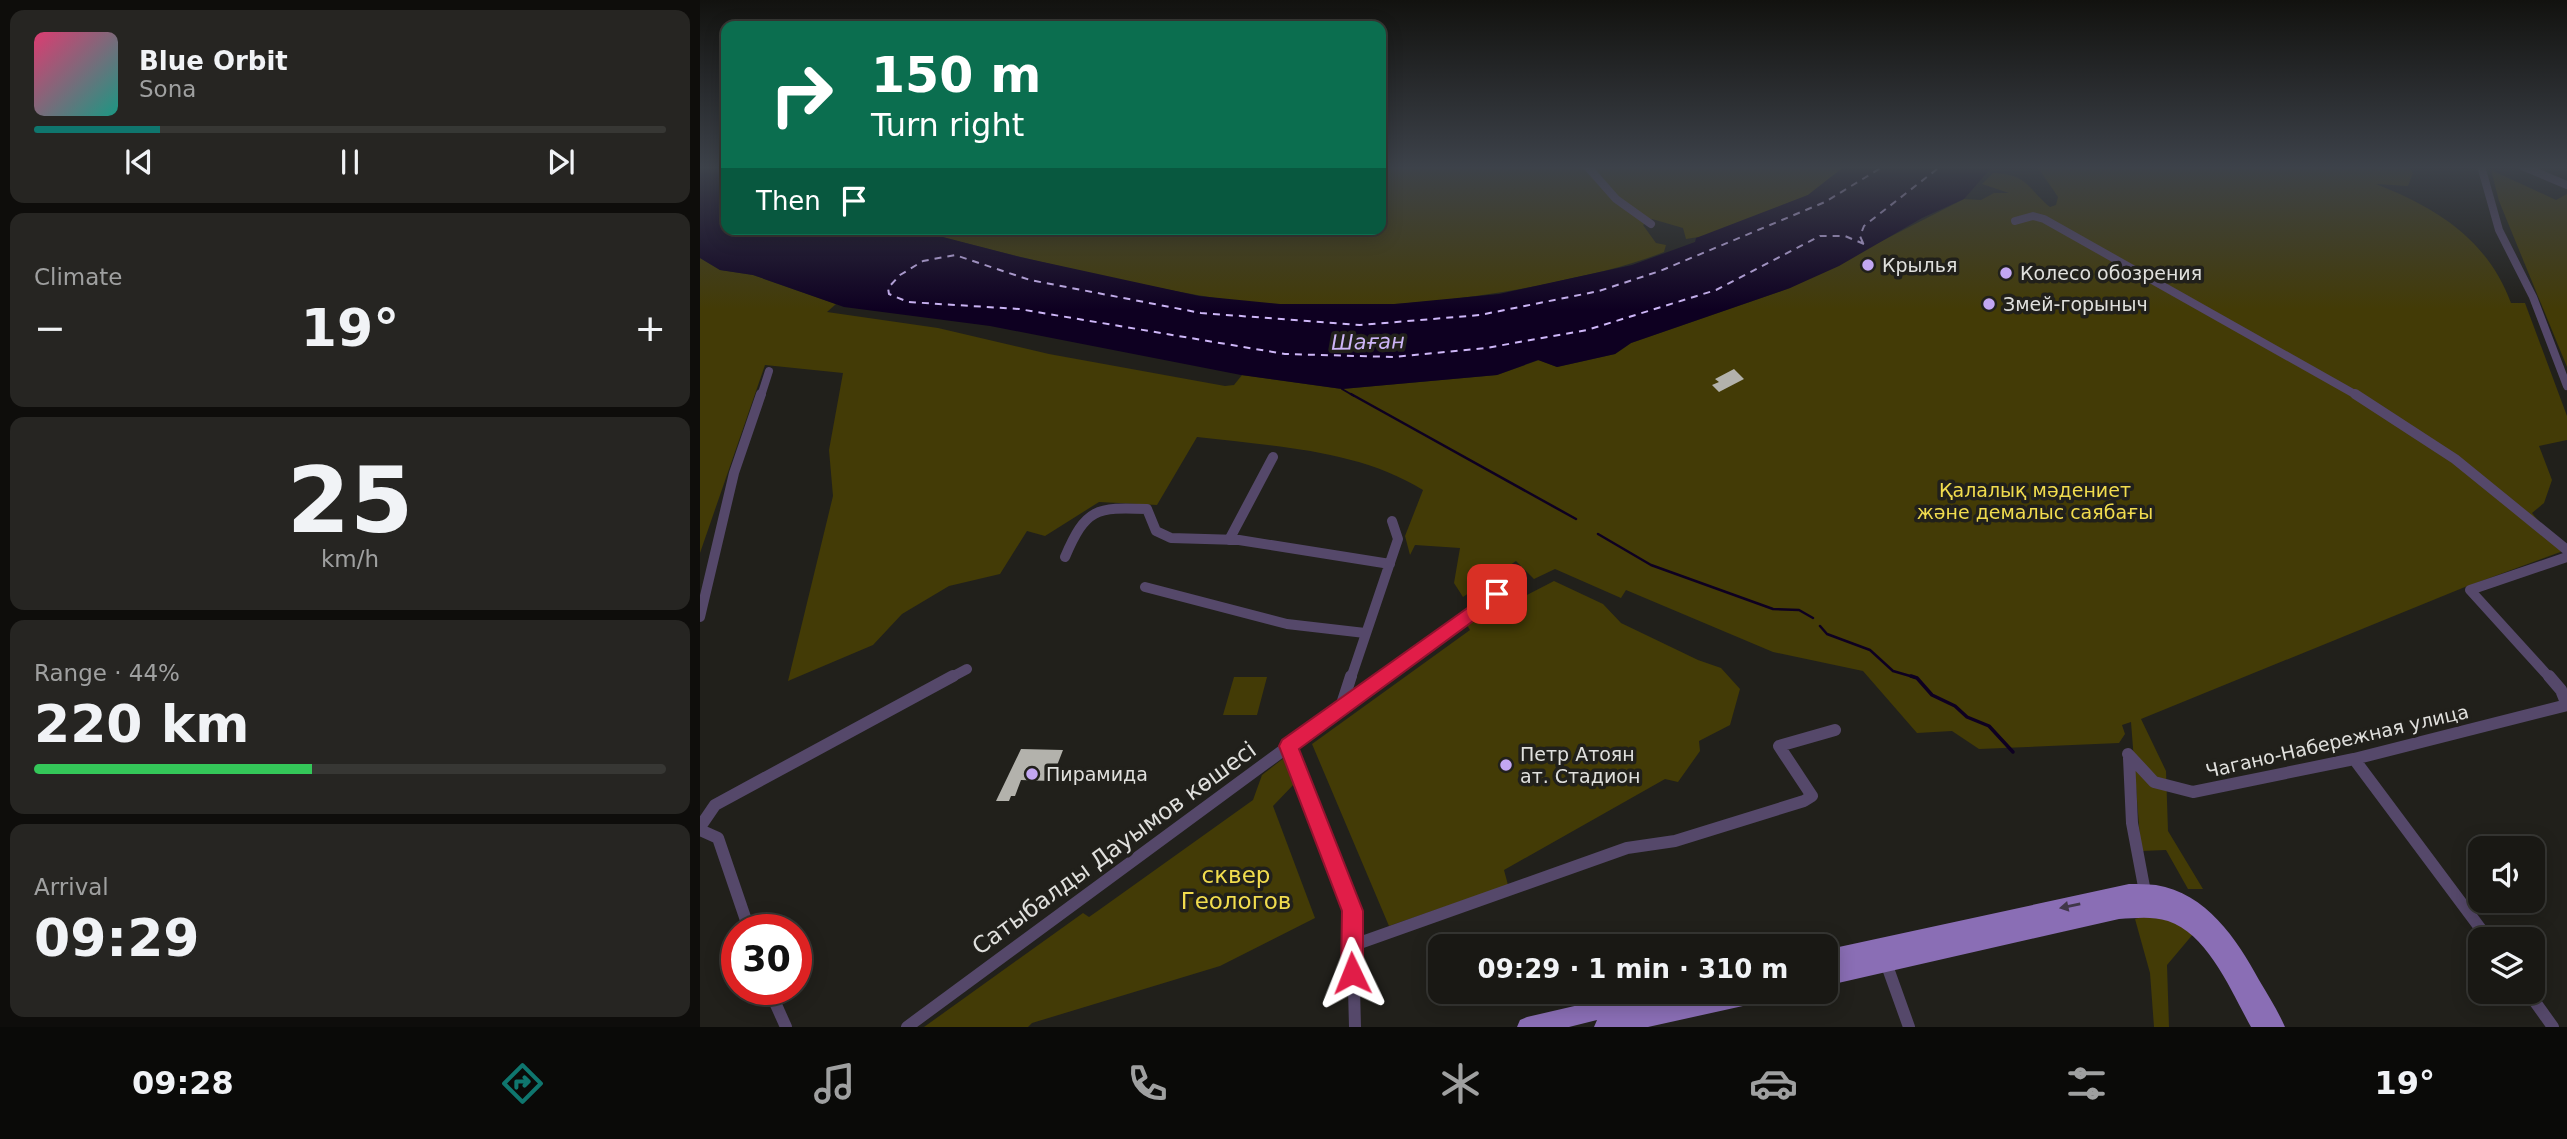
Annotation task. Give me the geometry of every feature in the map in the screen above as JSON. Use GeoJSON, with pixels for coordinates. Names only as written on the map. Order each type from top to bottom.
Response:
{"type":"FeatureCollection","features":[{"type":"Feature","properties":{"kind":"main road"},"geometry":{"type":"LineString","coordinates":[[1838,972],[1883,954],[2145,892],[2179,899],[2204,917],[2223,939],[2275,1027]]}},
{"type":"Feature","properties":{"kind":"main road"},"geometry":{"type":"LineString","coordinates":[[1838,958],[1942,949],[2140,905],[2180,914],[2208,937],[2262,1027]]}},
{"type":"Feature","properties":{"kind":"main road"},"geometry":{"type":"LineString","coordinates":[[1527,1027],[1626,1004]]}},
{"type":"Feature","properties":{"kind":"main road"},"geometry":{"type":"LineString","coordinates":[[1604,1027],[1707,1004]]}},
{"type":"Feature","properties":{"kind":"street"},"geometry":{"type":"LineString","coordinates":[[1637,214],[1651,224]]}},
{"type":"Feature","properties":{"kind":"street"},"geometry":{"type":"LineString","coordinates":[[2494,214],[2499,230],[2533,297],[2567,386]]}},
{"type":"Feature","properties":{"kind":"street"},"geometry":{"type":"LineString","coordinates":[[2015,221],[2032,216],[2044,219],[2380,408],[2455,459],[2567,550]]}},
{"type":"Feature","properties":{"kind":"street"},"geometry":{"type":"LineString","coordinates":[[700,617],[734,473],[769,372]]}},
{"type":"Feature","properties":{"kind":"street"},"geometry":{"type":"LineString","coordinates":[[1229,540],[1273,457]]}},
{"type":"Feature","properties":{"kind":"street"},"geometry":{"type":"LineString","coordinates":[[1065,557],[1075,532],[1088,512],[1099,507],[1147,509],[1152,514],[1154,528],[1159,534],[1170,537],[1229,540],[1390,564]]}},
{"type":"Feature","properties":{"kind":"street"},"geometry":{"type":"LineString","coordinates":[[1341,708],[1398,538],[1392,521]]}},
{"type":"Feature","properties":{"kind":"street"},"geometry":{"type":"LineString","coordinates":[[2567,556],[2470,590],[2564,689],[2567,705]]}},
{"type":"Feature","properties":{"kind":"street","name":"Сатыбалды Дауымов көшесі"},"geometry":{"type":"LineString","coordinates":[[907,1027],[1515,580]]}},
{"type":"Feature","properties":{"kind":"street"},"geometry":{"type":"LineString","coordinates":[[1145,587],[1287,624],[1365,633]]}},
{"type":"Feature","properties":{"kind":"street"},"geometry":{"type":"LineString","coordinates":[[744,914],[718,838],[700,829],[715,805],[967,669]]}},
{"type":"Feature","properties":{"kind":"street","name":"Чагано-Набережная улица"},"geometry":{"type":"LineString","coordinates":[[2145,892],[2132,823],[2128,754],[2144,778],[2175,790],[2193,792],[2354,759],[2567,705]]}},
{"type":"Feature","properties":{"kind":"street"},"geometry":{"type":"LineString","coordinates":[[1351,946],[1627,848],[1675,841],[1804,802],[1812,796],[1779,746],[1835,730]]}},
{"type":"Feature","properties":{"kind":"street"},"geometry":{"type":"LineString","coordinates":[[1289,746],[1352,911],[1355,1027]]}},
{"type":"Feature","properties":{"kind":"street"},"geometry":{"type":"LineString","coordinates":[[2354,759],[2478,927]]}},
{"type":"Feature","properties":{"kind":"street"},"geometry":{"type":"LineString","coordinates":[[1883,954],[1909,1027]]}},
{"type":"Feature","properties":{"kind":"street"},"geometry":{"type":"LineString","coordinates":[[2537,1004],[2553,1027]]}},
{"type":"Feature","properties":{"kind":"street"},"geometry":{"type":"LineString","coordinates":[[776,1005],[786,1027]]}},
{"type":"Feature","properties":{"kind":"green space"},"geometry":{"type":"Polygon","coordinates":[[[1386,214],[1760,214],[1705,236],[1686,239],[1683,228],[1652,219],[1643,225],[1656,243],[1666,245],[1664,252],[1636,262],[1509,291],[1374,305],[1283,305],[1239,301],[1161,288],[936,235],[1386,235],[1386,214]]]}},
{"type":"Feature","properties":{"kind":"green space","name":"Қалалық мәдениет және демалыс саябағы"},"geometry":{"type":"Polygon","coordinates":[[[1935,214],[2437,214],[2474,244],[2501,280],[2511,303],[2525,303],[2567,416],[2567,440],[2539,446],[2552,480],[2544,503],[2532,513],[2563,551],[2465,587],[2141,719],[2166,771],[2168,831],[2203,889],[2188,889],[2166,850],[2141,851],[2131,722],[2122,725],[2125,734],[2119,743],[1979,749],[1952,731],[1917,733],[1863,671],[1773,652],[1626,590],[1621,598],[1555,569],[1534,579],[1516,561],[1463,597],[1454,583],[1460,548],[1415,545],[1410,555],[1405,536],[1423,490],[1398,476],[1342,458],[1284,447],[1197,437],[1157,505],[1099,502],[1045,536],[1027,531],[1000,574],[949,586],[902,614],[873,645],[788,681],[833,496],[829,450],[843,373],[765,365],[700,553],[700,258],[720,270],[753,275],[836,304],[827,312],[938,328],[1049,354],[1225,386],[1234,385],[1242,375],[1342,389],[1497,375],[1539,360],[1557,367],[1615,354],[1631,343],[1790,288],[1935,214]]]}},
{"type":"Feature","properties":{"kind":"green space"},"geometry":{"type":"Polygon","coordinates":[[[2504,214],[2567,214],[2567,367],[2504,214]]]}},
{"type":"Feature","properties":{"kind":"green space","name":"Петр Атоян ат. Стадион"},"geometry":{"type":"Polygon","coordinates":[[[1554,581],[1603,604],[1621,623],[1698,660],[1721,668],[1740,689],[1730,725],[1699,741],[1700,751],[1678,782],[1665,779],[1504,870],[1508,885],[1389,926],[1312,744],[1470,630],[1467,625],[1495,605],[1498,610],[1554,581]]]}},
{"type":"Feature","properties":{"kind":"green space"},"geometry":{"type":"Polygon","coordinates":[[[1234,677],[1267,677],[1257,715],[1223,715],[1234,677]]]}},
{"type":"Feature","properties":{"kind":"green space","name":"сквер Геологов"},"geometry":{"type":"Polygon","coordinates":[[[1285,757],[1296,782],[1273,806],[1315,918],[1220,966],[1032,1023],[1028,1027],[924,1027],[1083,913],[1089,917],[1253,800],[1262,775],[1285,757]]]}},
{"type":"Feature","properties":{"kind":"green space"},"geometry":{"type":"Polygon","coordinates":[[[2145,916],[2173,920],[2194,933],[2167,965],[2169,1027],[2154,1027],[2150,973],[2135,919],[2145,916]]]}},
{"type":"Feature","properties":{"kind":"water","name":"Шаған"},"geometry":{"type":"Polygon","coordinates":[[[700,214],[721,214],[721,235],[935,235],[1020,257],[1199,296],[1280,304],[1395,304],[1499,294],[1632,265],[1695,242],[1696,238],[1759,214],[1931,214],[1839,266],[1790,288],[1631,343],[1615,354],[1557,367],[1538,360],[1497,375],[1342,389],[1241,375],[990,326],[844,307],[753,275],[720,270],[700,258],[700,214]]]}},
{"type":"Feature","properties":{"kind":"building"},"geometry":{"type":"Polygon","coordinates":[[[1734,369],[1744,379],[1719,392],[1712,385],[1719,382],[1715,379],[1734,369]]]}},
{"type":"Feature","properties":{"kind":"building","name":"Пирамида"},"geometry":{"type":"Polygon","coordinates":[[[1021,749],[1063,750],[1051,781],[1021,780],[1015,796],[1011,796],[1009,801],[996,801],[1021,749]]]}},
{"type":"Feature","properties":{"kind":"waterway"},"geometry":{"type":"LineString","coordinates":[[1342,389],[1354,396]]}},
{"type":"Feature","properties":{"kind":"waterway"},"geometry":{"type":"LineString","coordinates":[[1351,394],[1576,519]]}},
{"type":"Feature","properties":{"kind":"waterway"},"geometry":{"type":"LineString","coordinates":[[1598,534],[1651,565],[1773,609],[1799,610],[1813,618]]}},
{"type":"Feature","properties":{"kind":"waterway"},"geometry":{"type":"LineString","coordinates":[[1820,626],[1827,634],[1870,650],[1893,671],[1917,678]]}},
{"type":"Feature","properties":{"kind":"waterway"},"geometry":{"type":"LineString","coordinates":[[1911,676],[1917,678]]}},
{"type":"Feature","properties":{"kind":"waterway"},"geometry":{"type":"LineString","coordinates":[[1917,678],[1932,695],[1955,706],[1967,717],[1989,726],[2013,752]]}},
{"type":"Feature","properties":{"kind":"ferry route"},"geometry":{"type":"LineString","coordinates":[[1796,214],[1660,271],[1599,291],[1480,315],[1360,325],[1201,313],[1030,280],[955,255],[923,261],[900,275],[888,288],[889,294],[908,302],[1019,309],[1285,354],[1394,357],[1486,348],[1587,330],[1716,290],[1820,236],[1845,236],[1864,244]]}},
{"type":"Feature","properties":{"kind":"ferry route"},"geometry":{"type":"LineString","coordinates":[[1863,243],[1860,236],[1864,226],[1879,214]]}},
{"type":"Feature","properties":{"kind":"place","name":"Крылья"},"geometry":{"type":"Point","coordinates":[1868,265]}},
{"type":"Feature","properties":{"kind":"place","name":"Колесо обозрения"},"geometry":{"type":"Point","coordinates":[2006,273]}},
{"type":"Feature","properties":{"kind":"place","name":"Змей-горыныч"},"geometry":{"type":"Point","coordinates":[1989,304]}},
{"type":"Feature","properties":{"kind":"place","name":"Петр Атоян ат. Стадион"},"geometry":{"type":"Point","coordinates":[1506,765]}},
{"type":"Feature","properties":{"kind":"place","name":"Пирамида"},"geometry":{"type":"Point","coordinates":[1032,774]}},
{"type":"Feature","properties":{"kind":"route"},"geometry":{"type":"LineString","coordinates":[[1352,973],[1352,911],[1289,746],[1497,594]]}}]}
